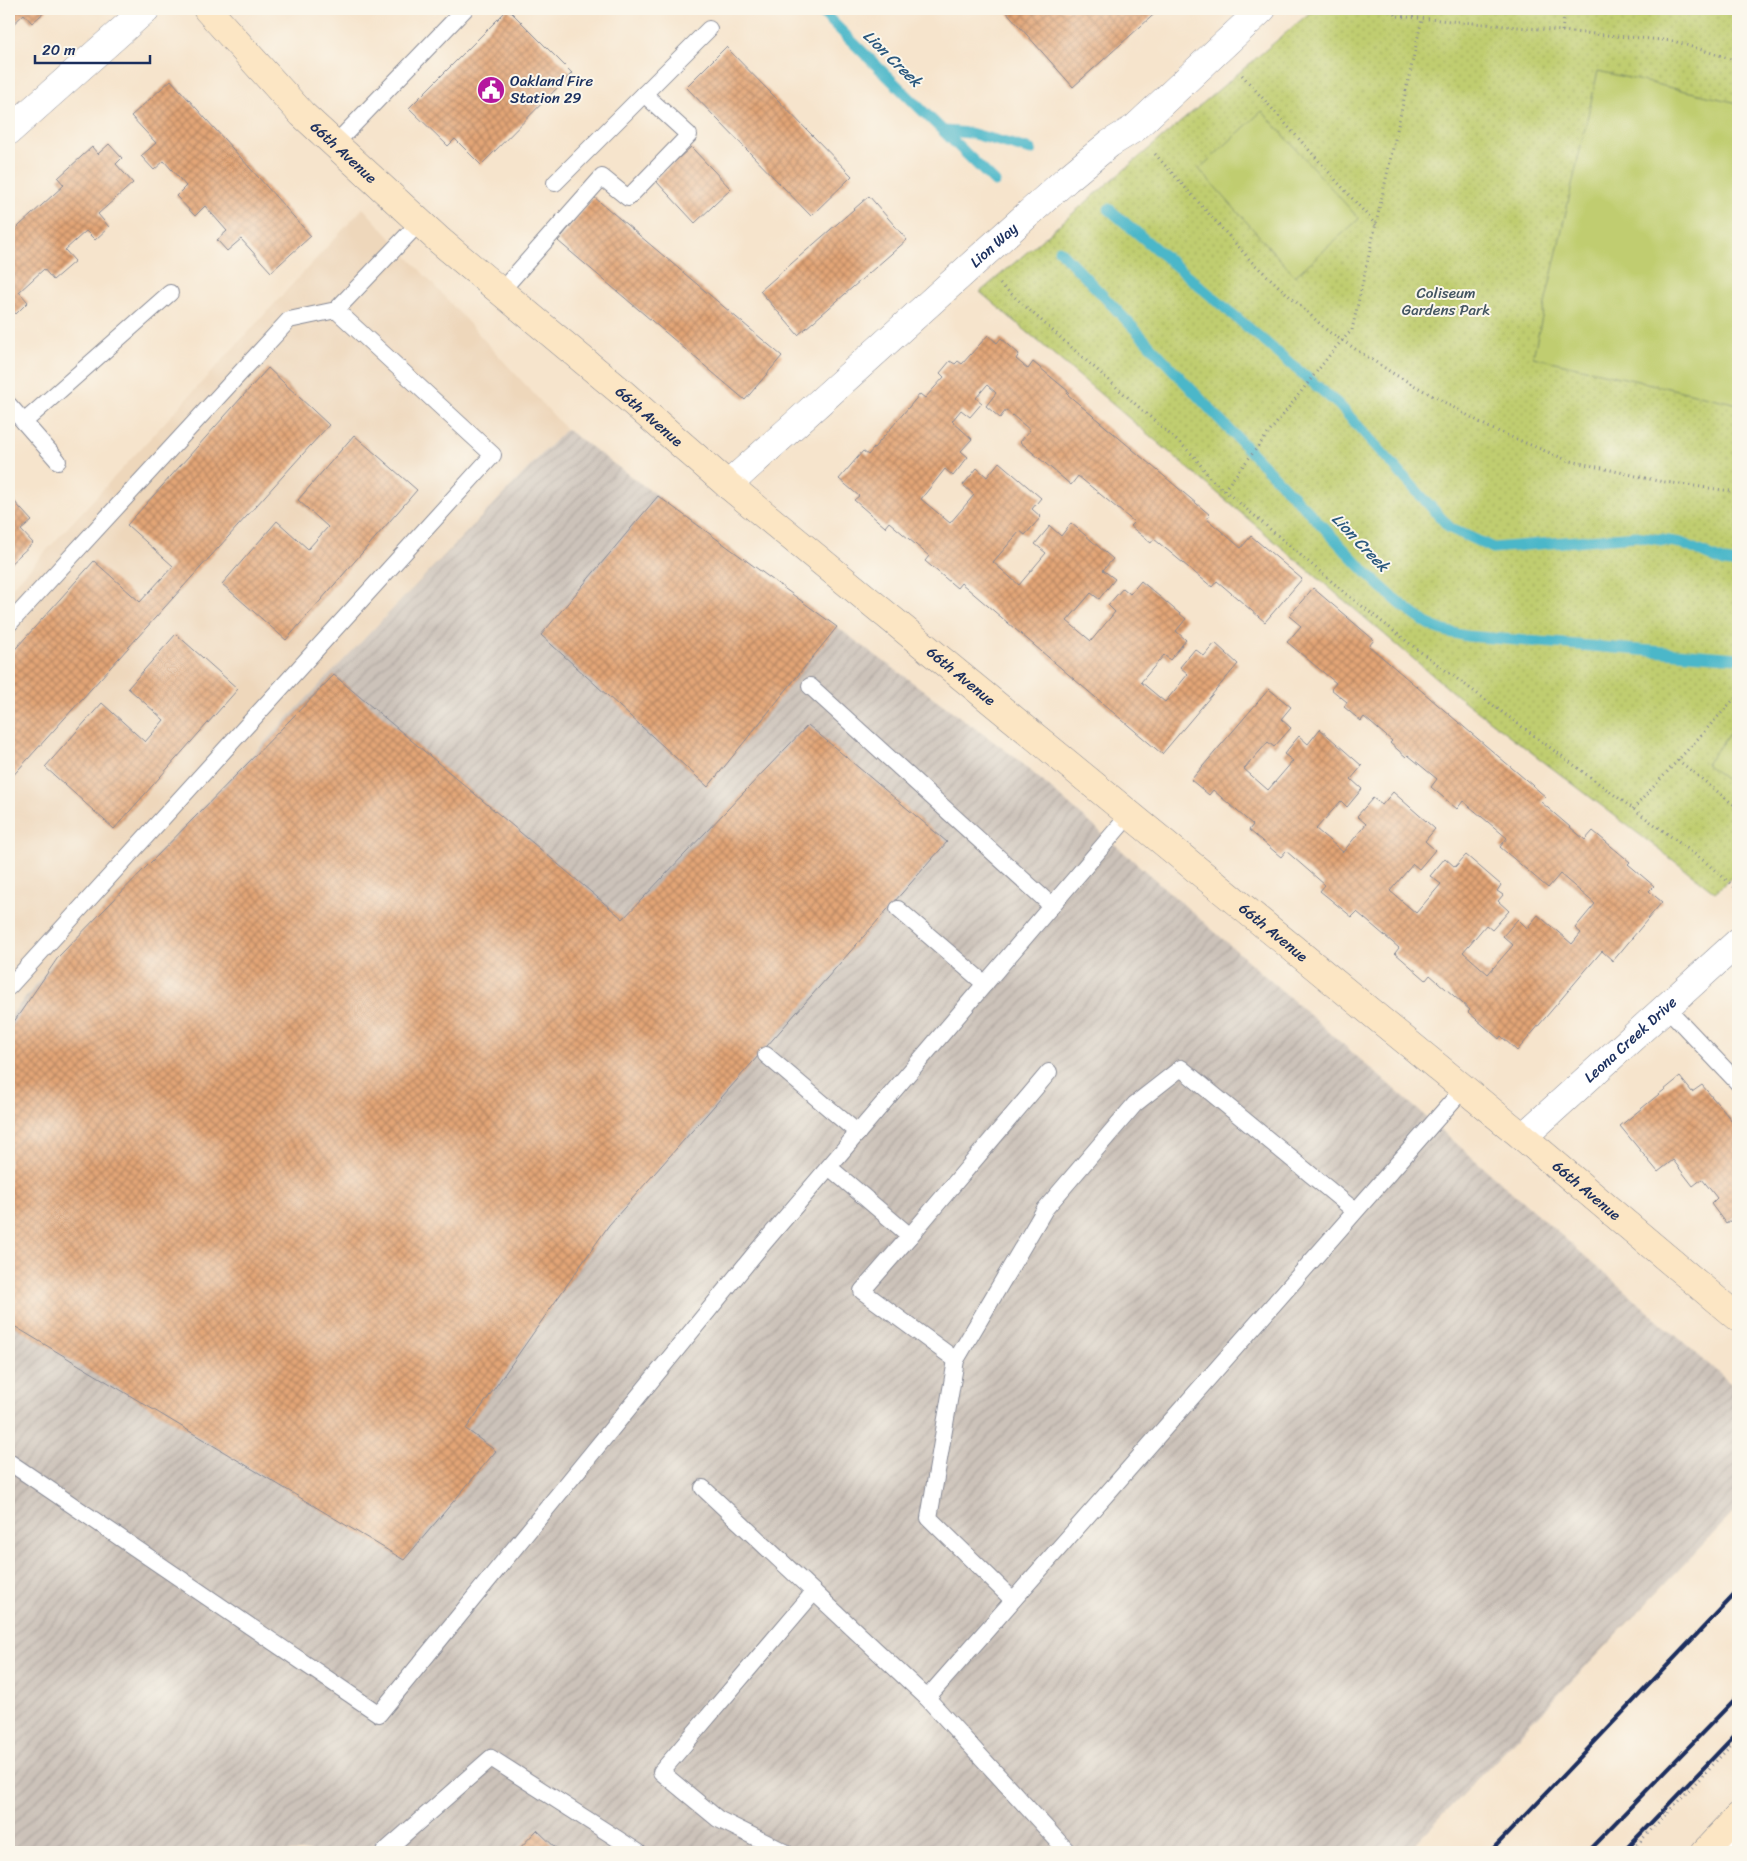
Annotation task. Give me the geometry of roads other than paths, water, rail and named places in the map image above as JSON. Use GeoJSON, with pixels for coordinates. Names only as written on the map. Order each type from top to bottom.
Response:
{"type":"FeatureCollection","features":[{"type":"Feature","properties":{"kind":"street"},"geometry":{"type":"LineString","coordinates":[[9,131],[146,9]]}},
{"type":"Feature","properties":{"kind":"street","name":"66th Avenue"},"geometry":{"type":"LineString","coordinates":[[207,9],[302,114],[420,222],[728,485],[1464,1088],[1738,1318]]}},
{"type":"Feature","properties":{"kind":"street","name":"Lion Way"},"geometry":{"type":"LineString","coordinates":[[728,485],[975,261],[1102,150],[1135,128],[1262,9]]}},
{"type":"Feature","properties":{"kind":"street","name":"Leona Creek Drive"},"geometry":{"type":"LineString","coordinates":[[1523,1137],[1738,942]]}},
{"type":"Feature","properties":{"kind":"lane"},"geometry":{"type":"LineString","coordinates":[[335,144],[465,9]]}},
{"type":"Feature","properties":{"kind":"lane"},"geometry":{"type":"LineString","coordinates":[[555,183],[710,28]]}},
{"type":"Feature","properties":{"kind":"lane"},"geometry":{"type":"LineString","coordinates":[[501,291],[602,177],[628,198],[689,135],[644,94]]}},
{"type":"Feature","properties":{"kind":"lane"},"geometry":{"type":"LineString","coordinates":[[9,624],[290,320],[336,310],[420,222]]}},
{"type":"Feature","properties":{"kind":"lane"},"geometry":{"type":"LineString","coordinates":[[24,422],[170,293]]}},
{"type":"Feature","properties":{"kind":"lane"},"geometry":{"type":"LineString","coordinates":[[9,987],[493,455],[336,310]]}},
{"type":"Feature","properties":{"kind":"lane"},"geometry":{"type":"LineString","coordinates":[[9,404],[58,460]]}},
{"type":"Feature","properties":{"kind":"lane"},"geometry":{"type":"LineString","coordinates":[[810,686],[1052,906]]}},
{"type":"Feature","properties":{"kind":"lane"},"geometry":{"type":"LineString","coordinates":[[9,1462],[379,1714],[757,1251],[1130,814]]}},
{"type":"Feature","properties":{"kind":"lane"},"geometry":{"type":"LineString","coordinates":[[898,909],[985,984]]}},
{"type":"Feature","properties":{"kind":"lane"},"geometry":{"type":"LineString","coordinates":[[1666,1007],[1738,1083]]}},
{"type":"Feature","properties":{"kind":"lane"},"geometry":{"type":"LineString","coordinates":[[766,1055],[858,1133]]}},
{"type":"Feature","properties":{"kind":"lane"},"geometry":{"type":"LineString","coordinates":[[1013,1600],[929,1518],[956,1360],[1045,1208],[1135,1104],[1181,1068],[1355,1211]]}},
{"type":"Feature","properties":{"kind":"lane"},"geometry":{"type":"LineString","coordinates":[[956,1360],[862,1291],[1049,1072]]}},
{"type":"Feature","properties":{"kind":"lane"},"geometry":{"type":"LineString","coordinates":[[927,1698],[1464,1088]]}},
{"type":"Feature","properties":{"kind":"lane"},"geometry":{"type":"LineString","coordinates":[[829,1167],[910,1236]]}},
{"type":"Feature","properties":{"kind":"lane"},"geometry":{"type":"LineString","coordinates":[[704,1488],[927,1698],[1068,1852]]}},
{"type":"Feature","properties":{"kind":"lane"},"geometry":{"type":"LineString","coordinates":[[785,1852],[718,1819],[662,1772],[814,1592]]}},
{"type":"Feature","properties":{"kind":"lane"},"geometry":{"type":"LineString","coordinates":[[384,1852],[491,1758],[638,1852]]}},
{"type":"Feature","properties":{"kind":"waterway","name":"Lion Creek"},"geometry":{"type":"LineString","coordinates":[[819,9],[995,182]]}},
{"type":"Feature","properties":{"kind":"waterway","name":"Lion Creek"},"geometry":{"type":"LineString","coordinates":[[944,131],[970,133],[1031,150]]}},
{"type":"Feature","properties":{"kind":"waterway","name":"Lion Creek"},"geometry":{"type":"LineString","coordinates":[[1109,209],[1339,405],[1450,528],[1493,548],[1636,536],[1681,543],[1724,562],[1738,564]]}},
{"type":"Feature","properties":{"kind":"waterway","name":"Lion Creek"},"geometry":{"type":"LineString","coordinates":[[1059,250],[1363,569],[1409,611],[1430,625],[1467,636],[1738,658]]}},
{"type":"Feature","properties":{"kind":"railway"},"geometry":{"type":"LineString","coordinates":[[1490,1852],[1738,1591]]}},
{"type":"Feature","properties":{"kind":"railway"},"geometry":{"type":"LineString","coordinates":[[1587,1852],[1738,1696]]}},
{"type":"Feature","properties":{"kind":"railway"},"geometry":{"type":"LineString","coordinates":[[1623,1852],[1738,1732]]}},
{"type":"Feature","properties":{"kind":"place","name":"Oakland Fire Station 29"},"geometry":{"type":"Point","coordinates":[491,90]}},
{"type":"Feature","properties":{"kind":"park label","name":"Coliseum Gardens Park"},"geometry":{"type":"Point","coordinates":[1446,302]}}]}
